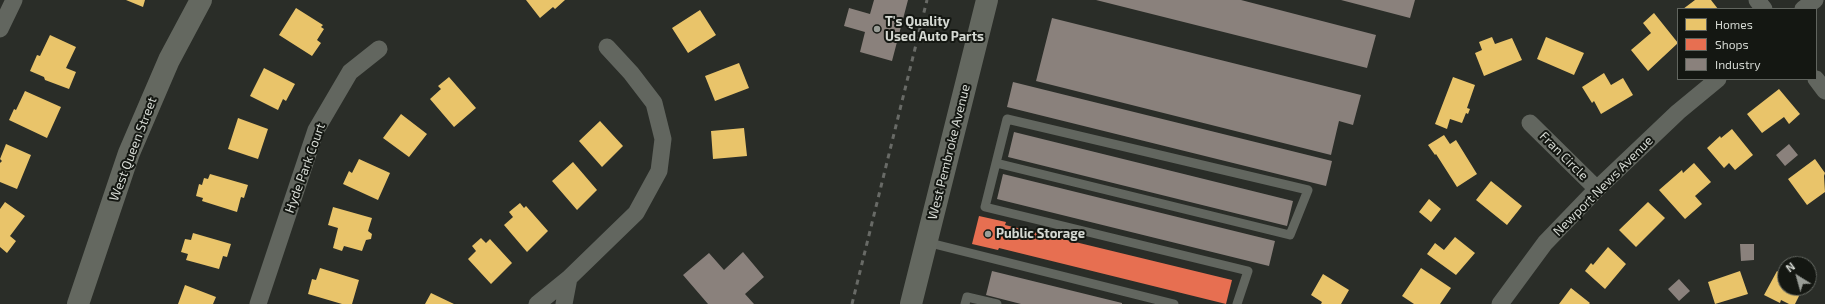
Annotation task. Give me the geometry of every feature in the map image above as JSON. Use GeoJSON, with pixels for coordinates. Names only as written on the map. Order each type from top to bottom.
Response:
{"type":"FeatureCollection","features":[{"type":"Feature","properties":{"kind":"main road","name":"West Queen Street"},"geometry":{"type":"LineString","coordinates":[[78,304],[128,153],[169,60],[201,0]]}},
{"type":"Feature","properties":{"kind":"main road","name":"West Pembroke Avenue"},"geometry":{"type":"LineString","coordinates":[[911,304],[987,0]]}},
{"type":"Feature","properties":{"kind":"street"},"geometry":{"type":"LineString","coordinates":[[0,29],[14,0]]}},
{"type":"Feature","properties":{"kind":"street"},"geometry":{"type":"LineString","coordinates":[[1757,0],[1763,8]]}},
{"type":"Feature","properties":{"kind":"street"},"geometry":{"type":"LineString","coordinates":[[1805,8],[1815,0]]}},
{"type":"Feature","properties":{"kind":"street"},"geometry":{"type":"LineString","coordinates":[[538,304],[570,278],[636,213],[659,171],[663,139],[654,103],[607,47]]}},
{"type":"Feature","properties":{"kind":"street","name":"Hyde Park Court"},"geometry":{"type":"LineString","coordinates":[[258,304],[316,130],[350,72],[379,49]]}},
{"type":"Feature","properties":{"kind":"street","name":"Newport News Avenue"},"geometry":{"type":"LineString","coordinates":[[1500,304],[1545,243],[1597,189],[1678,112],[1717,80]]}},
{"type":"Feature","properties":{"kind":"street"},"geometry":{"type":"LineString","coordinates":[[1817,80],[1825,92]]}},
{"type":"Feature","properties":{"kind":"street","name":"Fran Circle"},"geometry":{"type":"LineString","coordinates":[[1530,123],[1597,189]]}},
{"type":"Feature","properties":{"kind":"street"},"geometry":{"type":"LineString","coordinates":[[564,304],[570,278]]}},
{"type":"Feature","properties":{"kind":"lane"},"geometry":{"type":"LineString","coordinates":[[996,163],[1290,235],[1308,190],[1007,119],[996,163],[985,207],[1248,270],[1237,304]]}},
{"type":"Feature","properties":{"kind":"lane"},"geometry":{"type":"LineString","coordinates":[[926,242],[1174,304]]}},
{"type":"Feature","properties":{"kind":"lane"},"geometry":{"type":"LineString","coordinates":[[965,304],[967,296],[997,304]]}},
{"type":"Feature","properties":{"kind":"building: Homes"},"geometry":{"type":"Polygon","coordinates":[[[126,0],[145,0],[143,7],[126,0]]]}},
{"type":"Feature","properties":{"kind":"building: Homes"},"geometry":{"type":"Polygon","coordinates":[[[526,0],[565,0],[555,9],[553,7],[540,18],[526,0]]]}},
{"type":"Feature","properties":{"kind":"building: Homes"},"geometry":{"type":"Polygon","coordinates":[[[1695,0],[1711,0],[1717,8],[1684,8],[1695,0]]]}},
{"type":"Feature","properties":{"kind":"building: Homes"},"geometry":{"type":"Polygon","coordinates":[[[296,8],[323,25],[321,27],[324,29],[317,40],[321,43],[312,56],[279,35],[296,8]]]}},
{"type":"Feature","properties":{"kind":"building: Homes"},"geometry":{"type":"Polygon","coordinates":[[[700,10],[716,35],[688,53],[672,28],[700,10]]]}},
{"type":"Feature","properties":{"kind":"building: Homes"},"geometry":{"type":"Polygon","coordinates":[[[1654,13],[1677,42],[1677,44],[1648,71],[1631,50],[1651,33],[1643,23],[1654,13]]]}},
{"type":"Feature","properties":{"kind":"building: Homes"},"geometry":{"type":"Polygon","coordinates":[[[50,35],[76,47],[66,68],[76,72],[69,89],[45,80],[44,77],[30,71],[37,55],[40,56],[50,35]]]}},
{"type":"Feature","properties":{"kind":"building: Homes"},"geometry":{"type":"Polygon","coordinates":[[[1492,37],[1495,44],[1512,38],[1522,60],[1484,76],[1475,53],[1482,50],[1479,42],[1492,37]]]}},
{"type":"Feature","properties":{"kind":"building: Homes"},"geometry":{"type":"Polygon","coordinates":[[[1546,37],[1584,53],[1574,75],[1537,59],[1546,37]]]}},
{"type":"Feature","properties":{"kind":"building: Homes"},"geometry":{"type":"Polygon","coordinates":[[[739,63],[749,88],[715,101],[705,76],[739,63]]]}},
{"type":"Feature","properties":{"kind":"building: Homes"},"geometry":{"type":"Polygon","coordinates":[[[264,68],[295,84],[286,101],[283,99],[278,110],[250,96],[264,68]]]}},
{"type":"Feature","properties":{"kind":"building: Homes"},"geometry":{"type":"Polygon","coordinates":[[[1604,73],[1611,85],[1623,78],[1633,95],[1601,114],[1594,101],[1592,103],[1582,87],[1604,73]]]}},
{"type":"Feature","properties":{"kind":"building: Homes"},"geometry":{"type":"Polygon","coordinates":[[[449,77],[476,108],[454,127],[430,99],[441,89],[438,86],[449,77]]]}},
{"type":"Feature","properties":{"kind":"building: Homes"},"geometry":{"type":"Polygon","coordinates":[[[1453,77],[1475,85],[1467,108],[1470,109],[1468,114],[1466,113],[1462,123],[1450,119],[1447,129],[1435,124],[1453,77]]]}},
{"type":"Feature","properties":{"kind":"building: Homes"},"geometry":{"type":"Polygon","coordinates":[[[1779,89],[1800,114],[1789,124],[1784,117],[1762,133],[1747,114],[1779,89]]]}},
{"type":"Feature","properties":{"kind":"building: Homes"},"geometry":{"type":"Polygon","coordinates":[[[25,91],[61,107],[47,138],[9,120],[14,109],[16,110],[25,91]]]}},
{"type":"Feature","properties":{"kind":"building: Homes"},"geometry":{"type":"Polygon","coordinates":[[[401,114],[427,134],[409,157],[383,138],[401,114]]]}},
{"type":"Feature","properties":{"kind":"building: Homes"},"geometry":{"type":"Polygon","coordinates":[[[238,118],[268,129],[258,159],[228,149],[238,118]]]}},
{"type":"Feature","properties":{"kind":"building: Homes"},"geometry":{"type":"Polygon","coordinates":[[[600,121],[623,146],[602,167],[579,141],[600,121]]]}},
{"type":"Feature","properties":{"kind":"building: Homes"},"geometry":{"type":"Polygon","coordinates":[[[744,128],[747,156],[713,159],[711,131],[744,128]]]}},
{"type":"Feature","properties":{"kind":"building: Homes"},"geometry":{"type":"Polygon","coordinates":[[[1732,129],[1753,155],[1735,170],[1729,163],[1724,168],[1707,148],[1720,136],[1721,138],[1732,129]]]}},
{"type":"Feature","properties":{"kind":"building: Homes"},"geometry":{"type":"Polygon","coordinates":[[[1444,135],[1450,144],[1456,140],[1477,174],[1457,187],[1436,154],[1435,155],[1428,145],[1444,135]]]}},
{"type":"Feature","properties":{"kind":"building: Homes"},"geometry":{"type":"Polygon","coordinates":[[[6,144],[31,155],[17,189],[0,182],[0,163],[2,161],[0,159],[6,144]]]}},
{"type":"Feature","properties":{"kind":"building: Homes"},"geometry":{"type":"Polygon","coordinates":[[[359,159],[390,173],[378,200],[343,184],[349,171],[352,173],[359,159]]]}},
{"type":"Feature","properties":{"kind":"building: Homes"},"geometry":{"type":"Polygon","coordinates":[[[1815,159],[1825,173],[1825,192],[1807,205],[1788,179],[1815,159]]]}},
{"type":"Feature","properties":{"kind":"building: Homes"},"geometry":{"type":"Polygon","coordinates":[[[573,162],[597,190],[577,210],[552,181],[573,162]]]}},
{"type":"Feature","properties":{"kind":"building: Homes"},"geometry":{"type":"Polygon","coordinates":[[[1694,163],[1711,182],[1695,196],[1702,204],[1685,219],[1659,190],[1682,170],[1683,173],[1694,163]]]}},
{"type":"Feature","properties":{"kind":"building: Homes"},"geometry":{"type":"Polygon","coordinates":[[[210,174],[248,185],[244,198],[241,197],[237,212],[202,201],[203,198],[196,196],[199,184],[202,185],[204,178],[208,179],[210,174]]]}},
{"type":"Feature","properties":{"kind":"building: Homes"},"geometry":{"type":"Polygon","coordinates":[[[1491,181],[1522,206],[1507,225],[1476,200],[1491,181]]]}},
{"type":"Feature","properties":{"kind":"building: Homes"},"geometry":{"type":"Polygon","coordinates":[[[1429,199],[1441,209],[1431,222],[1419,212],[1429,199]]]}},
{"type":"Feature","properties":{"kind":"building: Homes"},"geometry":{"type":"Polygon","coordinates":[[[5,202],[25,216],[10,236],[16,241],[7,253],[0,247],[0,209],[5,202]]]}},
{"type":"Feature","properties":{"kind":"building: Homes"},"geometry":{"type":"Polygon","coordinates":[[[1648,202],[1665,218],[1636,247],[1619,230],[1648,202]]]}},
{"type":"Feature","properties":{"kind":"building: Homes"},"geometry":{"type":"Polygon","coordinates":[[[520,203],[524,208],[526,206],[548,231],[527,252],[504,225],[513,217],[509,212],[520,203]]]}},
{"type":"Feature","properties":{"kind":"building: Homes"},"geometry":{"type":"Polygon","coordinates":[[[333,207],[372,218],[368,231],[372,234],[371,239],[366,240],[362,251],[344,246],[342,251],[333,248],[338,228],[328,225],[333,207]]]}},
{"type":"Feature","properties":{"kind":"building: Homes"},"geometry":{"type":"Polygon","coordinates":[[[193,233],[231,244],[227,257],[223,256],[219,269],[186,260],[188,254],[181,252],[185,239],[191,240],[193,233]]]}},
{"type":"Feature","properties":{"kind":"building: Homes"},"geometry":{"type":"Polygon","coordinates":[[[1455,237],[1475,253],[1456,275],[1427,254],[1435,243],[1444,250],[1455,237]]]}},
{"type":"Feature","properties":{"kind":"building: Homes"},"geometry":{"type":"Polygon","coordinates":[[[481,238],[486,243],[490,239],[512,263],[491,284],[468,259],[476,251],[472,246],[481,238]]]}},
{"type":"Feature","properties":{"kind":"building: Homes"},"geometry":{"type":"Polygon","coordinates":[[[1608,247],[1626,264],[1605,289],[1585,271],[1591,263],[1593,265],[1608,247]]]}},
{"type":"Feature","properties":{"kind":"building: Homes"},"geometry":{"type":"Polygon","coordinates":[[[320,268],[359,280],[352,304],[342,304],[308,294],[312,279],[316,280],[320,268]]]}},
{"type":"Feature","properties":{"kind":"building: Homes"},"geometry":{"type":"Polygon","coordinates":[[[1421,268],[1451,288],[1440,304],[1414,304],[1402,296],[1421,268]]]}},
{"type":"Feature","properties":{"kind":"building: Homes"},"geometry":{"type":"Polygon","coordinates":[[[1740,271],[1748,294],[1715,304],[1708,282],[1740,271]]]}},
{"type":"Feature","properties":{"kind":"building: Homes"},"geometry":{"type":"Polygon","coordinates":[[[1777,271],[1777,296],[1799,296],[1795,304],[1789,304],[1781,300],[1780,303],[1764,295],[1777,271]]]}},
{"type":"Feature","properties":{"kind":"building: Homes"},"geometry":{"type":"Polygon","coordinates":[[[1323,274],[1349,290],[1341,304],[1321,304],[1322,302],[1311,295],[1323,274]]]}},
{"type":"Feature","properties":{"kind":"building: Homes"},"geometry":{"type":"Polygon","coordinates":[[[185,285],[216,297],[213,304],[178,304],[185,285]]]}},
{"type":"Feature","properties":{"kind":"building: Homes"},"geometry":{"type":"Polygon","coordinates":[[[1571,288],[1590,303],[1559,304],[1571,288]]]}},
{"type":"Feature","properties":{"kind":"building: Homes"},"geometry":{"type":"Polygon","coordinates":[[[431,293],[454,304],[425,304],[431,293]]]}},
{"type":"Feature","properties":{"kind":"building: Shops"},"geometry":{"type":"Polygon","coordinates":[[[979,216],[1006,222],[1005,225],[1232,280],[1226,304],[999,248],[998,250],[972,244],[979,216]]]}},
{"type":"Feature","properties":{"kind":"building: Industry","name":"T's Quality Used Auto Parts"},"geometry":{"type":"Polygon","coordinates":[[[874,0],[908,0],[892,61],[860,52],[865,32],[844,26],[849,8],[870,14],[874,0]]]}},
{"type":"Feature","properties":{"kind":"building: Industry"},"geometry":{"type":"Polygon","coordinates":[[[1096,0],[1241,0],[1376,35],[1367,68],[1096,0]]]}},
{"type":"Feature","properties":{"kind":"building: Industry"},"geometry":{"type":"Polygon","coordinates":[[[1341,0],[1415,0],[1410,18],[1341,0]]]}},
{"type":"Feature","properties":{"kind":"building: Industry"},"geometry":{"type":"Polygon","coordinates":[[[1052,18],[1361,95],[1353,125],[1339,121],[1331,155],[1036,81],[1052,18]]]}},
{"type":"Feature","properties":{"kind":"building: Industry"},"geometry":{"type":"Polygon","coordinates":[[[1013,82],[1332,161],[1326,186],[1007,107],[1013,82]]]}},
{"type":"Feature","properties":{"kind":"building: Industry"},"geometry":{"type":"Polygon","coordinates":[[[1014,132],[1293,201],[1287,226],[1008,157],[1014,132]]]}},
{"type":"Feature","properties":{"kind":"building: Industry"},"geometry":{"type":"Polygon","coordinates":[[[1789,144],[1798,155],[1785,166],[1776,155],[1789,144]]]}},
{"type":"Feature","properties":{"kind":"building: Industry"},"geometry":{"type":"Polygon","coordinates":[[[1003,174],[1275,241],[1269,266],[997,199],[1003,174]]]}},
{"type":"Feature","properties":{"kind":"building: Industry"},"geometry":{"type":"Polygon","coordinates":[[[1740,244],[1754,244],[1754,260],[1741,261],[1740,244]]]}},
{"type":"Feature","properties":{"kind":"building: Industry"},"geometry":{"type":"Polygon","coordinates":[[[743,252],[764,277],[745,294],[754,304],[708,304],[683,275],[709,253],[724,270],[743,252]]]}},
{"type":"Feature","properties":{"kind":"building: Industry"},"geometry":{"type":"Polygon","coordinates":[[[992,271],[1122,304],[1021,304],[986,295],[992,271]]]}},
{"type":"Feature","properties":{"kind":"building: Industry"},"geometry":{"type":"Polygon","coordinates":[[[1679,279],[1690,291],[1679,301],[1668,289],[1679,279]]]}},
{"type":"Feature","properties":{"kind":"railway"},"geometry":{"type":"LineString","coordinates":[[852,304],[927,0]]}},
{"type":"Feature","properties":{"kind":"place","name":"T's Quality Used Auto Parts"},"geometry":{"type":"Point","coordinates":[877,29]}},
{"type":"Feature","properties":{"kind":"place","name":"Public Storage"},"geometry":{"type":"Point","coordinates":[988,234]}}]}
